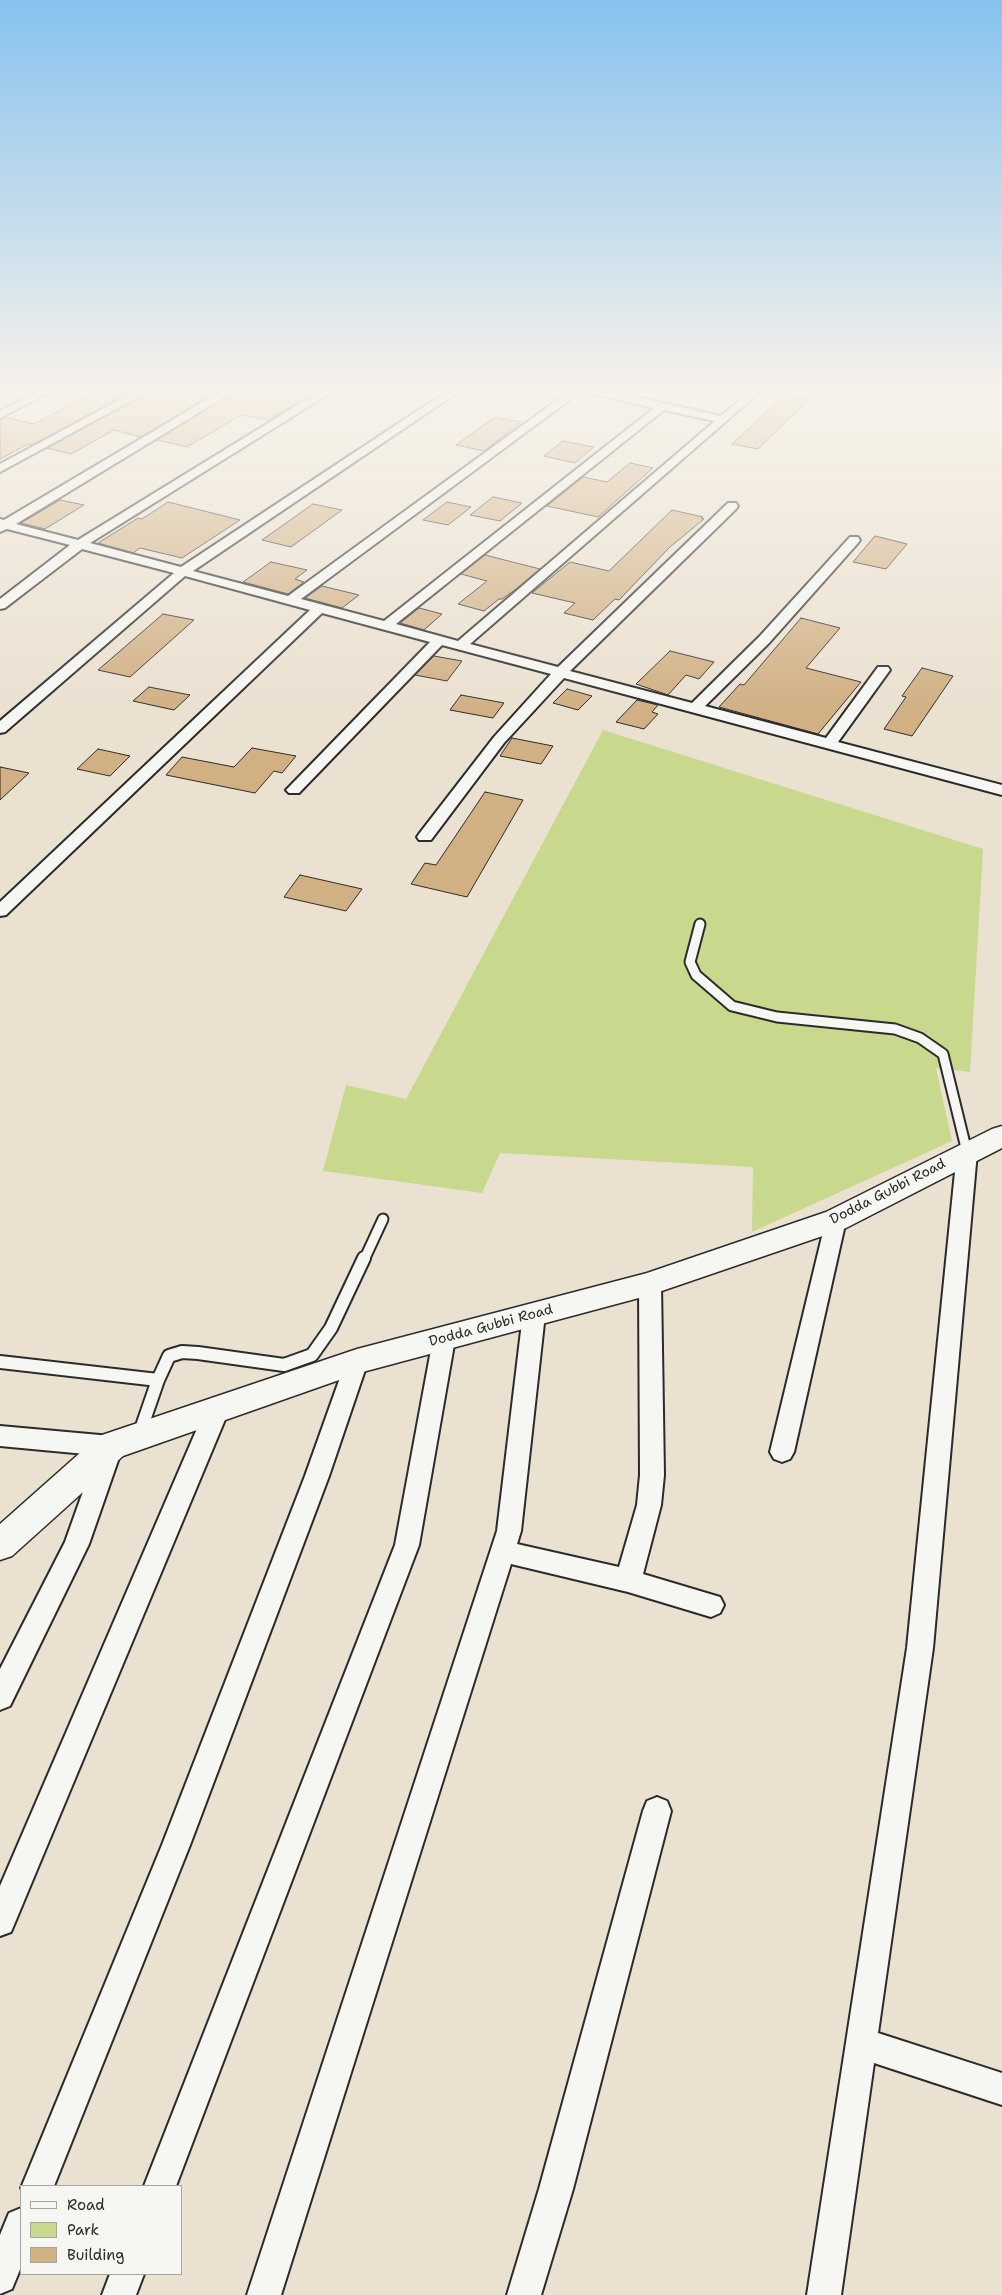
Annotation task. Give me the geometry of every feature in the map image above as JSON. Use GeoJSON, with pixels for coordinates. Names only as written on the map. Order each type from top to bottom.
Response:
{"type":"FeatureCollection","features":[{"type":"Feature","properties":{"kind":"main road","name":"Dodda Gubbi Road"},"geometry":{"type":"LineString","coordinates":[[0,1546],[124,1442],[357,1361],[650,1284],[836,1220],[967,1152],[1002,1136]]}},
{"type":"Feature","properties":{"kind":"street"},"geometry":{"type":"LineString","coordinates":[[2,526],[51,497]]}},
{"type":"Feature","properties":{"kind":"street"},"geometry":{"type":"LineString","coordinates":[[0,605],[80,544],[156,497]]}},
{"type":"Feature","properties":{"kind":"street"},"geometry":{"type":"LineString","coordinates":[[0,729],[184,571],[295,497]]}},
{"type":"Feature","properties":{"kind":"street"},"geometry":{"type":"LineString","coordinates":[[292,600],[432,497]]}},
{"type":"Feature","properties":{"kind":"street"},"geometry":{"type":"LineString","coordinates":[[387,625],[548,497]]}},
{"type":"Feature","properties":{"kind":"street"},"geometry":{"type":"LineString","coordinates":[[461,645],[633,497]]}},
{"type":"Feature","properties":{"kind":"street"},"geometry":{"type":"LineString","coordinates":[[425,837],[499,740],[561,672],[732,506]]}},
{"type":"Feature","properties":{"kind":"street"},"geometry":{"type":"LineString","coordinates":[[2,526],[184,571],[1002,790]]}},
{"type":"Feature","properties":{"kind":"street"},"geometry":{"type":"LineString","coordinates":[[695,708],[764,640],[854,540]]}},
{"type":"Feature","properties":{"kind":"street"},"geometry":{"type":"LineString","coordinates":[[0,911],[321,608]]}},
{"type":"Feature","properties":{"kind":"street"},"geometry":{"type":"LineString","coordinates":[[294,790],[440,639]]}},
{"type":"Feature","properties":{"kind":"street"},"geometry":{"type":"LineString","coordinates":[[829,744],[883,670]]}},
{"type":"Feature","properties":{"kind":"street"},"geometry":{"type":"LineString","coordinates":[[824,2295],[920,1648],[967,1152]]}},
{"type":"Feature","properties":{"kind":"street"},"geometry":{"type":"LineString","coordinates":[[782,1452],[836,1220]]}},
{"type":"Feature","properties":{"kind":"street"},"geometry":{"type":"LineString","coordinates":[[628,1581],[649,1505],[650,1495],[650,1284]]}},
{"type":"Feature","properties":{"kind":"street"},"geometry":{"type":"LineString","coordinates":[[264,2295],[509,1531],[534,1314]]}},
{"type":"Feature","properties":{"kind":"street"},"geometry":{"type":"LineString","coordinates":[[160,2185],[407,1545],[444,1339]]}},
{"type":"Feature","properties":{"kind":"street"},"geometry":{"type":"LineString","coordinates":[[37,2185],[180,1836],[316,1476],[357,1361]]}},
{"type":"Feature","properties":{"kind":"street"},"geometry":{"type":"LineString","coordinates":[[0,1921],[217,1410]]}},
{"type":"Feature","properties":{"kind":"street"},"geometry":{"type":"LineString","coordinates":[[0,1436],[124,1442],[77,1544],[0,1697]]}},
{"type":"Feature","properties":{"kind":"street"},"geometry":{"type":"LineString","coordinates":[[502,1551],[628,1581],[711,1605]]}},
{"type":"Feature","properties":{"kind":"street"},"geometry":{"type":"LineString","coordinates":[[524,2295],[556,2189],[656,1811]]}},
{"type":"Feature","properties":{"kind":"street"},"geometry":{"type":"LineString","coordinates":[[862,2043],[1002,2089]]}},
{"type":"Feature","properties":{"kind":"street"},"geometry":{"type":"LineString","coordinates":[[0,2277],[20,2227]]}},
{"type":"Feature","properties":{"kind":"street"},"geometry":{"type":"LineString","coordinates":[[119,2295],[127,2275]]}},
{"type":"Feature","properties":{"kind":"lane"},"geometry":{"type":"LineString","coordinates":[[700,924],[690,962],[696,975],[732,1006],[777,1017],[895,1029],[920,1038],[943,1054],[967,1152]]}},
{"type":"Feature","properties":{"kind":"lane"},"geometry":{"type":"LineString","coordinates":[[124,1442],[169,1356],[182,1352],[284,1365],[312,1355],[331,1328],[384,1219]]}},
{"type":"Feature","properties":{"kind":"lane"},"geometry":{"type":"LineString","coordinates":[[0,1362],[158,1380]]}},
{"type":"Feature","properties":{"kind":"green space"},"geometry":{"type":"Polygon","coordinates":[[[603,730],[983,849],[970,1072],[936,1068],[952,1141],[752,1232],[753,1167],[500,1153],[482,1193],[323,1171],[346,1085],[406,1099],[603,730]]]}},
{"type":"Feature","properties":{"kind":"building"},"geometry":{"type":"Polygon","coordinates":[[[493,497],[522,503],[500,521],[470,515],[493,497]]]}},
{"type":"Feature","properties":{"kind":"building"},"geometry":{"type":"Polygon","coordinates":[[[558,497],[620,497],[598,517],[547,506],[558,497]]]}},
{"type":"Feature","properties":{"kind":"building"},"geometry":{"type":"Polygon","coordinates":[[[60,500],[84,505],[45,529],[21,523],[60,500]]]}},
{"type":"Feature","properties":{"kind":"building"},"geometry":{"type":"Polygon","coordinates":[[[168,502],[240,520],[182,558],[140,548],[133,553],[98,543],[138,518],[142,519],[168,502]]]}},
{"type":"Feature","properties":{"kind":"building"},"geometry":{"type":"Polygon","coordinates":[[[447,502],[471,507],[448,525],[423,520],[447,502]]]}},
{"type":"Feature","properties":{"kind":"building"},"geometry":{"type":"Polygon","coordinates":[[[313,504],[342,510],[291,547],[262,540],[313,504]]]}},
{"type":"Feature","properties":{"kind":"building"},"geometry":{"type":"Polygon","coordinates":[[[672,510],[703,517],[701,518],[704,519],[670,547],[619,600],[615,599],[593,620],[564,613],[575,603],[532,593],[570,562],[609,571],[672,510]]]}},
{"type":"Feature","properties":{"kind":"building"},"geometry":{"type":"Polygon","coordinates":[[[875,536],[907,544],[886,569],[853,562],[875,536]]]}},
{"type":"Feature","properties":{"kind":"building"},"geometry":{"type":"Polygon","coordinates":[[[485,555],[540,569],[516,589],[484,611],[458,604],[487,581],[461,574],[485,555]]]}},
{"type":"Feature","properties":{"kind":"building"},"geometry":{"type":"Polygon","coordinates":[[[271,562],[307,570],[295,579],[304,582],[288,594],[243,582],[271,562]]]}},
{"type":"Feature","properties":{"kind":"building"},"geometry":{"type":"Polygon","coordinates":[[[322,586],[359,595],[342,608],[305,598],[322,586]]]}},
{"type":"Feature","properties":{"kind":"building"},"geometry":{"type":"Polygon","coordinates":[[[419,608],[442,614],[424,630],[400,623],[419,608]]]}},
{"type":"Feature","properties":{"kind":"building"},"geometry":{"type":"Polygon","coordinates":[[[163,614],[194,620],[130,677],[98,670],[163,614]]]}},
{"type":"Feature","properties":{"kind":"building"},"geometry":{"type":"Polygon","coordinates":[[[801,618],[840,628],[806,668],[861,682],[818,734],[719,707],[740,684],[744,685],[801,618]]]}},
{"type":"Feature","properties":{"kind":"building"},"geometry":{"type":"Polygon","coordinates":[[[670,651],[714,662],[699,679],[686,675],[668,695],[636,684],[670,651]]]}},
{"type":"Feature","properties":{"kind":"building"},"geometry":{"type":"Polygon","coordinates":[[[434,656],[462,661],[447,681],[415,675],[434,656]]]}},
{"type":"Feature","properties":{"kind":"building"},"geometry":{"type":"Polygon","coordinates":[[[922,668],[953,676],[912,736],[884,729],[906,697],[902,696],[922,668]]]}},
{"type":"Feature","properties":{"kind":"building"},"geometry":{"type":"Polygon","coordinates":[[[149,687],[190,695],[174,710],[133,701],[149,687]]]}},
{"type":"Feature","properties":{"kind":"building"},"geometry":{"type":"Polygon","coordinates":[[[567,689],[592,696],[578,710],[553,703],[567,689]]]}},
{"type":"Feature","properties":{"kind":"building"},"geometry":{"type":"Polygon","coordinates":[[[461,695],[504,703],[493,718],[450,710],[461,695]]]}},
{"type":"Feature","properties":{"kind":"building"},"geometry":{"type":"Polygon","coordinates":[[[637,700],[658,705],[652,712],[658,714],[644,729],[616,722],[637,700]]]}},
{"type":"Feature","properties":{"kind":"building"},"geometry":{"type":"Polygon","coordinates":[[[512,738],[553,746],[541,764],[500,756],[512,738]]]}},
{"type":"Feature","properties":{"kind":"building"},"geometry":{"type":"Polygon","coordinates":[[[252,748],[296,756],[282,773],[274,771],[255,793],[166,775],[182,757],[234,767],[252,748]]]}},
{"type":"Feature","properties":{"kind":"building"},"geometry":{"type":"Polygon","coordinates":[[[98,749],[130,756],[110,776],[77,769],[98,749]]]}},
{"type":"Feature","properties":{"kind":"building"},"geometry":{"type":"Polygon","coordinates":[[[0,767],[29,773],[0,800],[0,767]]]}},
{"type":"Feature","properties":{"kind":"building"},"geometry":{"type":"Polygon","coordinates":[[[485,792],[523,800],[467,897],[411,884],[425,863],[436,865],[485,792]]]}},
{"type":"Feature","properties":{"kind":"building"},"geometry":{"type":"Polygon","coordinates":[[[300,875],[362,889],[346,911],[284,897],[300,875]]]}}]}
